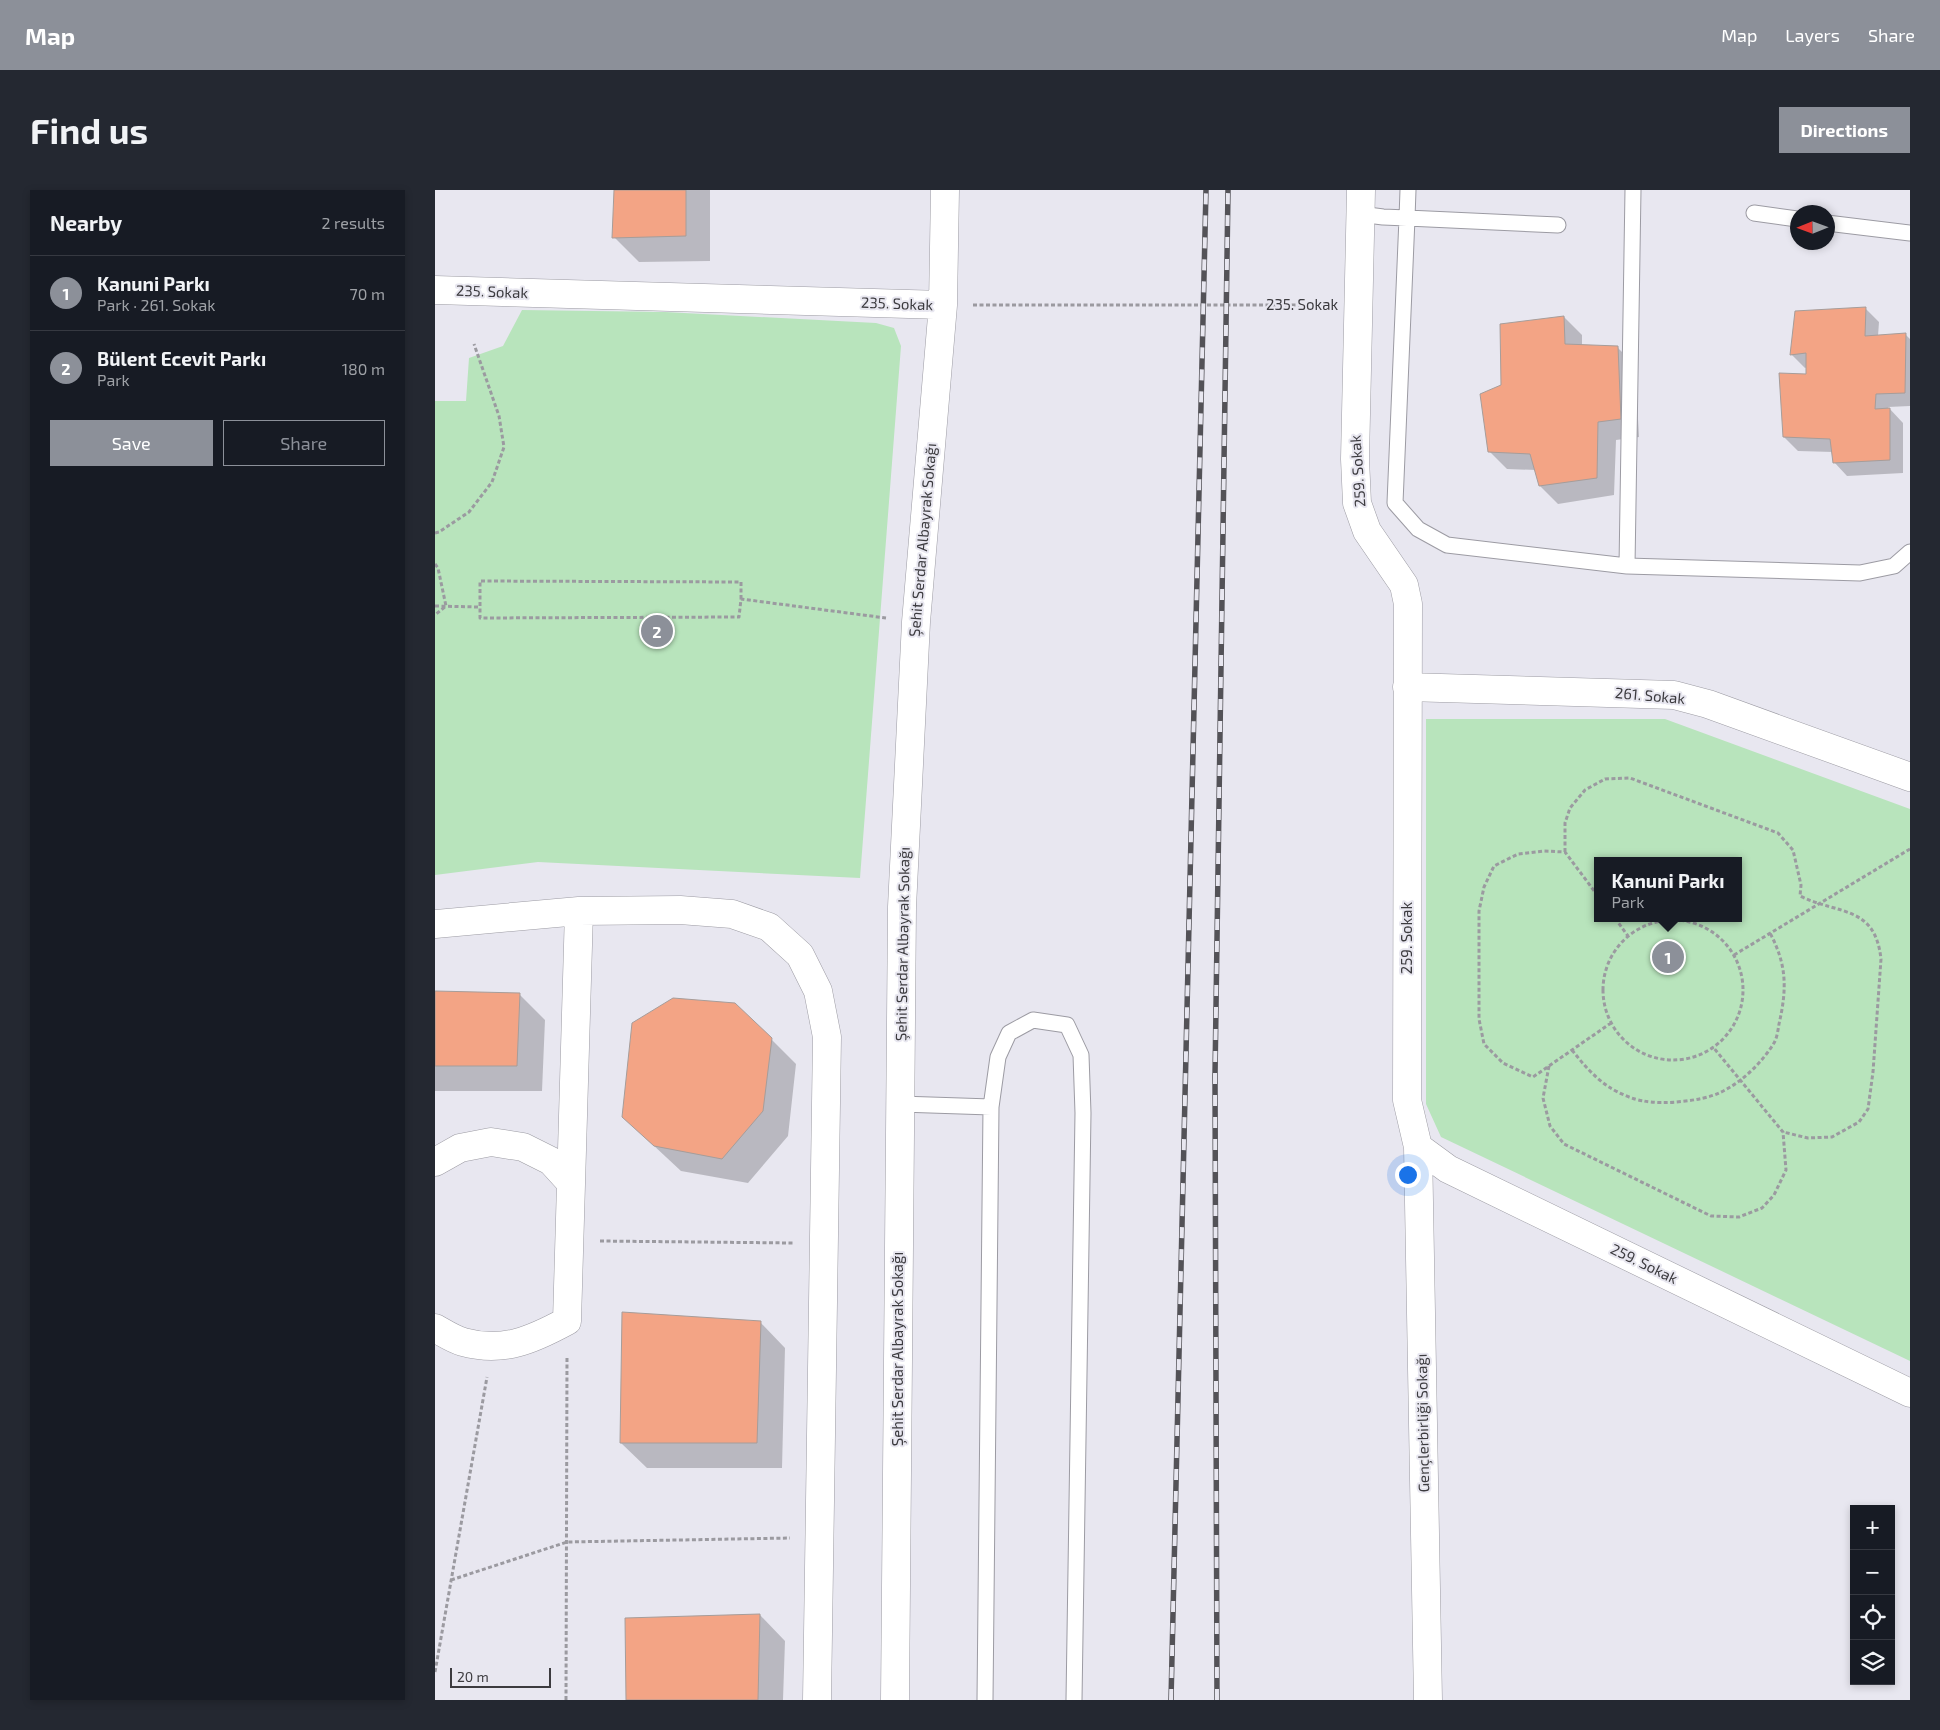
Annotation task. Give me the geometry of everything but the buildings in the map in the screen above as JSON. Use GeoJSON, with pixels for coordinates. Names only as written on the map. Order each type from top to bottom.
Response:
{"type":"FeatureCollection","features":[{"type":"Feature","properties":{"kind":"street","name":"Şehit Serdar Albayrak Sokağı"},"geometry":{"type":"LineString","coordinates":[[895,1700],[902,907],[916,622],[943,305],[945,190]]}},
{"type":"Feature","properties":{"kind":"street","name":"259. Sokak"},"geometry":{"type":"LineString","coordinates":[[1360,202],[1355,459],[1357,503],[1367,531],[1378,550],[1404,585],[1408,604],[1407,1100],[1418,1146],[1448,1168],[1910,1393]]}},
{"type":"Feature","properties":{"kind":"street","name":"235. Sokak"},"geometry":{"type":"LineString","coordinates":[[435,290],[943,305]]}},
{"type":"Feature","properties":{"kind":"street","name":"261. Sokak"},"geometry":{"type":"LineString","coordinates":[[1407,687],[1674,695],[1708,704],[1910,777]]}},
{"type":"Feature","properties":{"kind":"street"},"geometry":{"type":"LineString","coordinates":[[435,924],[579,911],[680,910],[732,914],[769,927],[800,955],[818,991],[827,1037],[817,1700]]}},
{"type":"Feature","properties":{"kind":"street"},"geometry":{"type":"LineString","coordinates":[[435,1328],[462,1342],[493,1347],[518,1344],[567,1322],[579,911]]}},
{"type":"Feature","properties":{"kind":"street"},"geometry":{"type":"LineString","coordinates":[[435,1162],[460,1148],[491,1142],[523,1147],[551,1161],[571,1182]]}},
{"type":"Feature","properties":{"kind":"street","name":"Gençlerbirliği Sokağı"},"geometry":{"type":"LineString","coordinates":[[1418,1146],[1428,1700]]}},
{"type":"Feature","properties":{"kind":"lane"},"geometry":{"type":"LineString","coordinates":[[1408,190],[1395,503],[1418,529],[1447,544],[1627,566],[1860,573],[1894,566],[1910,552]]}},
{"type":"Feature","properties":{"kind":"lane"},"geometry":{"type":"LineString","coordinates":[[1627,566],[1633,190]]}},
{"type":"Feature","properties":{"kind":"lane"},"geometry":{"type":"LineString","coordinates":[[1360,202],[1383,217],[1558,224]]}},
{"type":"Feature","properties":{"kind":"lane"},"geometry":{"type":"LineString","coordinates":[[1755,213],[1790,218]]}},
{"type":"Feature","properties":{"kind":"lane"},"geometry":{"type":"LineString","coordinates":[[1835,224],[1910,233]]}},
{"type":"Feature","properties":{"kind":"lane"},"geometry":{"type":"LineString","coordinates":[[985,1700],[991,1107],[998,1057],[1009,1033],[1033,1020],[1067,1025],[1081,1056],[1083,1113],[1074,1700]]}},
{"type":"Feature","properties":{"kind":"lane"},"geometry":{"type":"LineString","coordinates":[[900,1104],[991,1107]]}},
{"type":"Feature","properties":{"kind":"path","name":"235. Sokak"},"geometry":{"type":"LineString","coordinates":[[943,305],[1358,305]]}},
{"type":"Feature","properties":{"kind":"path"},"geometry":{"type":"LineString","coordinates":[[435,533],[469,512],[492,482],[504,447],[499,416],[474,344]]}},
{"type":"Feature","properties":{"kind":"path"},"geometry":{"type":"LineString","coordinates":[[435,564],[438,568],[446,606]]}},
{"type":"Feature","properties":{"kind":"path"},"geometry":{"type":"LineString","coordinates":[[479,581],[741,582],[741,599],[739,618],[480,618],[479,581]]}},
{"type":"Feature","properties":{"kind":"path"},"geometry":{"type":"LineString","coordinates":[[741,599],[916,622]]}},
{"type":"Feature","properties":{"kind":"path"},"geometry":{"type":"LineString","coordinates":[[435,606],[479,607]]}},
{"type":"Feature","properties":{"kind":"path"},"geometry":{"type":"LineString","coordinates":[[435,615],[446,606]]}},
{"type":"Feature","properties":{"kind":"path"},"geometry":{"type":"LineString","coordinates":[[1594,891],[1565,852],[1565,823],[1570,808],[1585,790],[1605,779],[1630,778],[1778,833],[1793,850],[1801,885],[1800,896],[1817,904],[1852,913],[1867,923],[1879,942],[1881,959],[1873,1072],[1868,1109],[1859,1122],[1832,1137],[1808,1138],[1783,1132]]}},
{"type":"Feature","properties":{"kind":"path"},"geometry":{"type":"LineString","coordinates":[[1734,955],[1910,849]]}},
{"type":"Feature","properties":{"kind":"path"},"geometry":{"type":"LineString","coordinates":[[1565,852],[1544,851],[1518,854],[1494,866],[1484,887],[1479,911],[1479,1019],[1484,1044],[1503,1063],[1533,1077],[1611,1023]]}},
{"type":"Feature","properties":{"kind":"path"},"geometry":{"type":"LineString","coordinates":[[1618,922],[1628,936]]}},
{"type":"Feature","properties":{"kind":"path"},"geometry":{"type":"LineString","coordinates":[[1651,922],[1628,936],[1614,950],[1604,972],[1602,996],[1608,1019],[1621,1039],[1640,1053],[1662,1060],[1684,1060],[1705,1053],[1713,1048],[1724,1039],[1737,1021],[1743,999],[1742,976],[1734,955],[1719,937],[1699,924],[1690,922]]}},
{"type":"Feature","properties":{"kind":"path"},"geometry":{"type":"LineString","coordinates":[[1572,1050],[1581,1063],[1609,1087],[1643,1102],[1681,1102],[1717,1094],[1740,1080],[1755,1067],[1775,1041],[1783,1008],[1785,976],[1780,952],[1770,933]]}},
{"type":"Feature","properties":{"kind":"path"},"geometry":{"type":"LineString","coordinates":[[1549,1066],[1543,1098],[1550,1126],[1564,1144],[1711,1216],[1739,1217],[1762,1208],[1774,1195],[1786,1170],[1783,1132],[1713,1048]]}},
{"type":"Feature","properties":{"kind":"path"},"geometry":{"type":"LineString","coordinates":[[569,1240],[823,1243]]}},
{"type":"Feature","properties":{"kind":"path"},"geometry":{"type":"LineString","coordinates":[[566,1700],[567,1322]]}},
{"type":"Feature","properties":{"kind":"path"},"geometry":{"type":"LineString","coordinates":[[435,1672],[493,1347]]}},
{"type":"Feature","properties":{"kind":"path"},"geometry":{"type":"LineString","coordinates":[[451,1580],[567,1542],[819,1538]]}},
{"type":"Feature","properties":{"kind":"green space"},"geometry":{"type":"Polygon","coordinates":[[[522,310],[665,312],[876,323],[894,328],[901,346],[860,878],[538,862],[435,875],[435,401],[466,401],[469,358],[503,346],[522,310]]]}},
{"type":"Feature","properties":{"kind":"green space"},"geometry":{"type":"Polygon","coordinates":[[[1426,719],[1665,719],[1910,809],[1910,1361],[1441,1137],[1426,1104],[1426,719]]]}},
{"type":"Feature","properties":{"kind":"railway"},"geometry":{"type":"LineString","coordinates":[[1171,1700],[1206,190]]}},
{"type":"Feature","properties":{"kind":"railway"},"geometry":{"type":"LineString","coordinates":[[1217,1700],[1215,1076],[1228,190]]}},
{"type":"Feature","properties":{"kind":"place","name":"Bülent Ecevit Parkı"},"geometry":{"type":"Point","coordinates":[657,631]}},
{"type":"Feature","properties":{"kind":"place","name":"Kanuni Parkı"},"geometry":{"type":"Point","coordinates":[1668,957]}}]}
